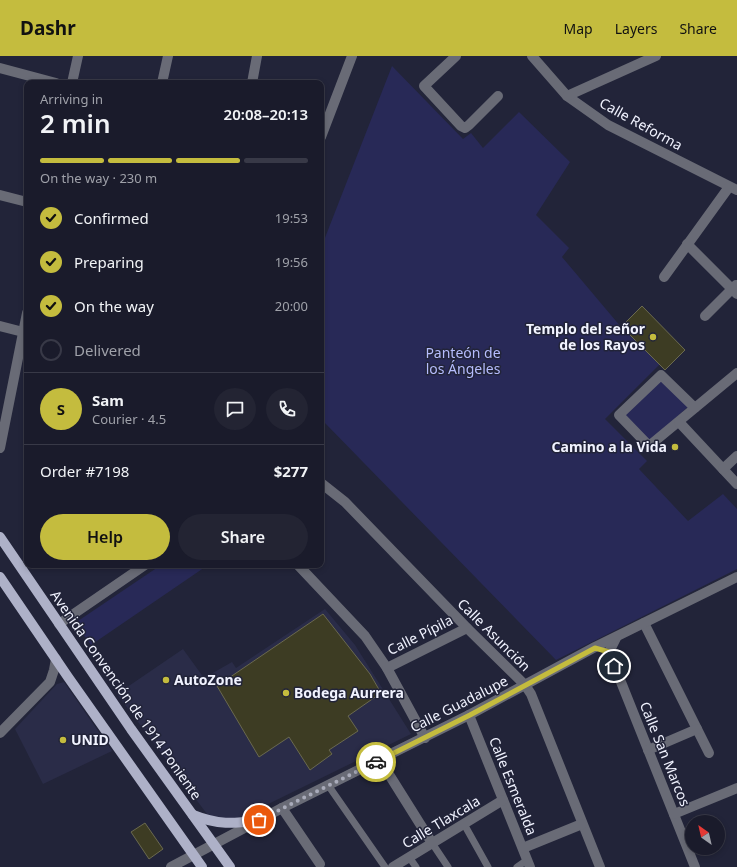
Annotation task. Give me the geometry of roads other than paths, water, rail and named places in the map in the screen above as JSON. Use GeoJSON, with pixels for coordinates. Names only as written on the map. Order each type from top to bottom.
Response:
{"type":"FeatureCollection","features":[{"type":"Feature","properties":{"kind":"main road","name":"Avenida Convención de 1914 Poniente"},"geometry":{"type":"LineString","coordinates":[[0,537],[191,814],[230,867]]}},
{"type":"Feature","properties":{"kind":"main road"},"geometry":{"type":"LineString","coordinates":[[0,577],[68,677],[202,867]]}},
{"type":"Feature","properties":{"kind":"main road"},"geometry":{"type":"LineString","coordinates":[[191,814],[210,822],[227,824],[259,820]]}},
{"type":"Feature","properties":{"kind":"street"},"geometry":{"type":"LineString","coordinates":[[73,80],[78,56]]}},
{"type":"Feature","properties":{"kind":"street"},"geometry":{"type":"LineString","coordinates":[[163,80],[168,56]]}},
{"type":"Feature","properties":{"kind":"street"},"geometry":{"type":"LineString","coordinates":[[253,80],[257,56]]}},
{"type":"Feature","properties":{"kind":"street"},"geometry":{"type":"LineString","coordinates":[[324,129],[352,56]]}},
{"type":"Feature","properties":{"kind":"street","name":"Calle Reforma"},"geometry":{"type":"LineString","coordinates":[[532,56],[567,96],[608,125],[733,188],[687,244],[664,277]]}},
{"type":"Feature","properties":{"kind":"street"},"geometry":{"type":"LineString","coordinates":[[567,96],[656,56]]}},
{"type":"Feature","properties":{"kind":"street"},"geometry":{"type":"LineString","coordinates":[[454,57],[424,86],[460,126],[464,128],[468,125],[498,96]]}},
{"type":"Feature","properties":{"kind":"street"},"geometry":{"type":"LineString","coordinates":[[0,68],[45,80]]}},
{"type":"Feature","properties":{"kind":"street"},"geometry":{"type":"LineString","coordinates":[[0,195],[24,201]]}},
{"type":"Feature","properties":{"kind":"street"},"geometry":{"type":"LineString","coordinates":[[687,244],[736,289],[705,316]]}},
{"type":"Feature","properties":{"kind":"street"},"geometry":{"type":"LineString","coordinates":[[0,326],[24,333]]}},
{"type":"Feature","properties":{"kind":"street"},"geometry":{"type":"LineString","coordinates":[[0,448],[24,338]]}},
{"type":"Feature","properties":{"kind":"street"},"geometry":{"type":"LineString","coordinates":[[695,408],[661,375],[619,415],[649,446],[680,422],[737,373]]}},
{"type":"Feature","properties":{"kind":"street"},"geometry":{"type":"LineString","coordinates":[[680,422],[737,484]]}},
{"type":"Feature","properties":{"kind":"street"},"geometry":{"type":"LineString","coordinates":[[723,469],[737,456]]}},
{"type":"Feature","properties":{"kind":"street","name":"Calle Asunción"},"geometry":{"type":"LineString","coordinates":[[324,485],[345,502],[467,628],[525,685],[531,694],[600,867]]}},
{"type":"Feature","properties":{"kind":"street"},"geometry":{"type":"LineString","coordinates":[[59,624],[141,568]]}},
{"type":"Feature","properties":{"kind":"street"},"geometry":{"type":"LineString","coordinates":[[301,568],[356,624],[387,668],[426,738]]}},
{"type":"Feature","properties":{"kind":"street","name":"Calle Guadalupe"},"geometry":{"type":"LineString","coordinates":[[171,867],[282,808],[426,738],[595,648],[737,576]]}},
{"type":"Feature","properties":{"kind":"street"},"geometry":{"type":"LineString","coordinates":[[644,623],[709,753]]}},
{"type":"Feature","properties":{"kind":"street","name":"Calle Pípila"},"geometry":{"type":"LineString","coordinates":[[387,668],[467,628]]}},
{"type":"Feature","properties":{"kind":"street"},"geometry":{"type":"LineString","coordinates":[[595,648],[609,652],[616,638]]}},
{"type":"Feature","properties":{"kind":"street","name":"Calle San Marcos"},"geometry":{"type":"LineString","coordinates":[[609,652],[695,867]]}},
{"type":"Feature","properties":{"kind":"street"},"geometry":{"type":"LineString","coordinates":[[0,733],[50,682],[56,659]]}},
{"type":"Feature","properties":{"kind":"street"},"geometry":{"type":"LineString","coordinates":[[50,682],[68,677]]}},
{"type":"Feature","properties":{"kind":"street","name":"Calle Esmeralda"},"geometry":{"type":"LineString","coordinates":[[470,715],[529,864]]}},
{"type":"Feature","properties":{"kind":"street"},"geometry":{"type":"LineString","coordinates":[[648,750],[697,729]]}},
{"type":"Feature","properties":{"kind":"street"},"geometry":{"type":"LineString","coordinates":[[380,760],[448,867]]}},
{"type":"Feature","properties":{"kind":"street"},"geometry":{"type":"LineString","coordinates":[[328,785],[385,867]]}},
{"type":"Feature","properties":{"kind":"street"},"geometry":{"type":"LineString","coordinates":[[674,814],[737,788]]}},
{"type":"Feature","properties":{"kind":"street","name":"Calle Tlaxcala"},"geometry":{"type":"LineString","coordinates":[[393,867],[503,800]]}},
{"type":"Feature","properties":{"kind":"street"},"geometry":{"type":"LineString","coordinates":[[282,808],[320,864]]}},
{"type":"Feature","properties":{"kind":"street"},"geometry":{"type":"LineString","coordinates":[[464,824],[488,867]]}},
{"type":"Feature","properties":{"kind":"street"},"geometry":{"type":"LineString","coordinates":[[522,848],[582,824]]}},
{"type":"Feature","properties":{"kind":"street"},"geometry":{"type":"LineString","coordinates":[[410,857],[416,867]]}},
{"type":"Feature","properties":{"kind":"street"},"geometry":{"type":"LineString","coordinates":[[517,867],[529,864]]}},
{"type":"Feature","properties":{"kind":"place","name":"Templo del señor de los Rayos"},"geometry":{"type":"Point","coordinates":[653,337]}},
{"type":"Feature","properties":{"kind":"place","name":"Camino a la Vida"},"geometry":{"type":"Point","coordinates":[675,447]}},
{"type":"Feature","properties":{"kind":"place","name":"AutoZone"},"geometry":{"type":"Point","coordinates":[166,680]}},
{"type":"Feature","properties":{"kind":"place","name":"Bodega Aurrera"},"geometry":{"type":"Point","coordinates":[286,693]}},
{"type":"Feature","properties":{"kind":"place","name":"UNID"},"geometry":{"type":"Point","coordinates":[63,740]}},
{"type":"Feature","properties":{"kind":"park label","name":"Panteón de los Ángeles"},"geometry":{"type":"Point","coordinates":[463,362]}}]}
